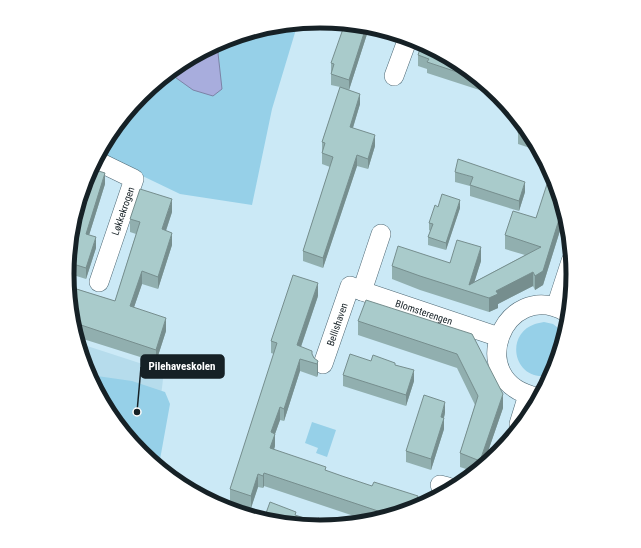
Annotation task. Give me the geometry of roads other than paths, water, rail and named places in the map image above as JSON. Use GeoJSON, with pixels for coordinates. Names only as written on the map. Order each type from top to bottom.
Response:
{"type":"FeatureCollection","features":[{"type":"Feature","properties":{"kind":"street"},"geometry":{"type":"LineString","coordinates":[[394,76],[406,43]]}},
{"type":"Feature","properties":{"kind":"street","name":"Løkkekrogen"},"geometry":{"type":"LineString","coordinates":[[99,282],[134,179],[101,163]]}},
{"type":"Feature","properties":{"kind":"street","name":"Bellishaven"},"geometry":{"type":"LineString","coordinates":[[323,364],[380,234]]}},
{"type":"Feature","properties":{"kind":"street"},"geometry":{"type":"LineString","coordinates":[[527,408],[533,396],[515,388],[507,381],[501,372],[497,357],[499,337],[505,324],[512,317],[528,307],[547,305],[561,309],[566,285]]}},
{"type":"Feature","properties":{"kind":"street","name":"Blomsterengen"},"geometry":{"type":"LineString","coordinates":[[356,288],[499,337]]}},
{"type":"Feature","properties":{"kind":"place","name":"Pilehaveskolen"},"geometry":{"type":"Point","coordinates":[137,412]}}]}
